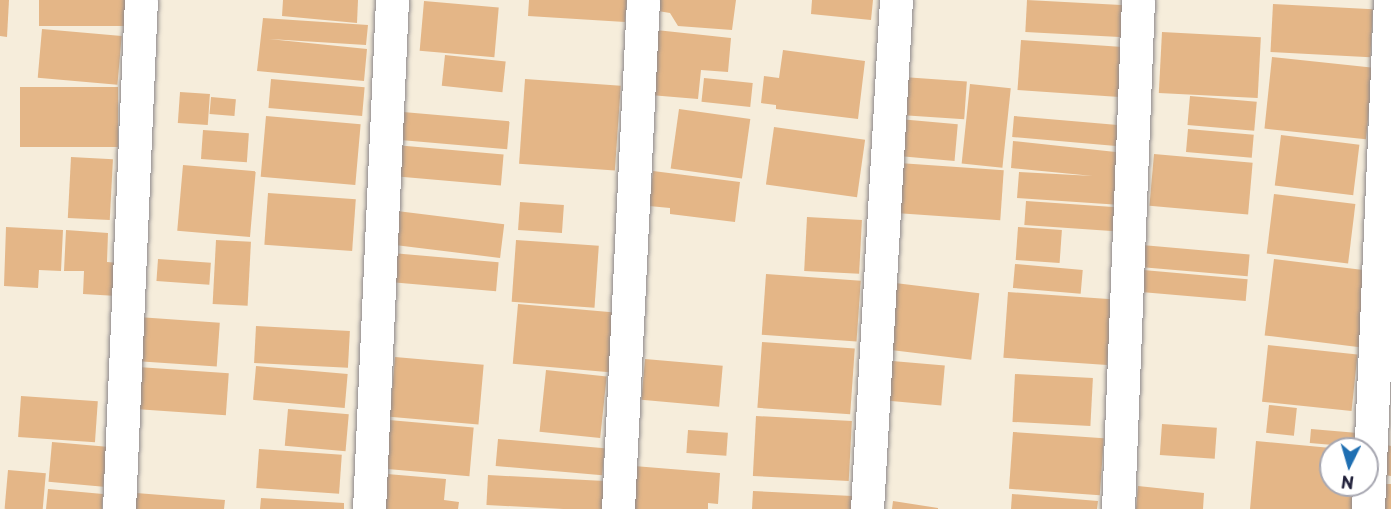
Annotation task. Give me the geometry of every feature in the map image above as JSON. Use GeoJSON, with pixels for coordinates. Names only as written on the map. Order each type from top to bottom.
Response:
{"type":"FeatureCollection","features":[{"type":"Feature","properties":{"kind":"street"},"geometry":{"type":"LineString","coordinates":[[119,509],[141,0]]}},
{"type":"Feature","properties":{"kind":"street"},"geometry":{"type":"LineString","coordinates":[[369,509],[392,0]]}},
{"type":"Feature","properties":{"kind":"street"},"geometry":{"type":"LineString","coordinates":[[618,509],[643,0]]}},
{"type":"Feature","properties":{"kind":"street"},"geometry":{"type":"LineString","coordinates":[[867,509],[896,0]]}},
{"type":"Feature","properties":{"kind":"street"},"geometry":{"type":"LineString","coordinates":[[1118,509],[1138,0]]}},
{"type":"Feature","properties":{"kind":"street"},"geometry":{"type":"LineString","coordinates":[[1368,509],[1390,0]]}},
{"type":"Feature","properties":{"kind":"building"},"geometry":{"type":"Polygon","coordinates":[[[0,0],[9,0],[7,37],[0,36],[0,0]]]}},
{"type":"Feature","properties":{"kind":"building"},"geometry":{"type":"Polygon","coordinates":[[[39,0],[127,0],[127,26],[39,26],[39,0]]]}},
{"type":"Feature","properties":{"kind":"building"},"geometry":{"type":"Polygon","coordinates":[[[283,0],[358,0],[357,23],[282,16],[283,0]]]}},
{"type":"Feature","properties":{"kind":"building"},"geometry":{"type":"Polygon","coordinates":[[[529,0],[627,0],[625,22],[528,16],[529,0]]]}},
{"type":"Feature","properties":{"kind":"building"},"geometry":{"type":"Polygon","coordinates":[[[659,0],[736,0],[732,30],[678,26],[670,13],[658,11],[659,0]]]}},
{"type":"Feature","properties":{"kind":"building"},"geometry":{"type":"Polygon","coordinates":[[[812,0],[873,0],[871,20],[811,14],[812,0]]]}},
{"type":"Feature","properties":{"kind":"building"},"geometry":{"type":"Polygon","coordinates":[[[1027,0],[1126,5],[1124,37],[1025,32],[1027,0]]]}},
{"type":"Feature","properties":{"kind":"building"},"geometry":{"type":"Polygon","coordinates":[[[424,1],[499,8],[494,57],[420,51],[424,1]]]}},
{"type":"Feature","properties":{"kind":"building"},"geometry":{"type":"Polygon","coordinates":[[[1273,4],[1373,9],[1370,57],[1270,52],[1273,4]]]}},
{"type":"Feature","properties":{"kind":"building"},"geometry":{"type":"Polygon","coordinates":[[[263,18],[368,25],[366,45],[269,39],[367,49],[364,81],[257,71],[263,18]]]}},
{"type":"Feature","properties":{"kind":"building"},"geometry":{"type":"Polygon","coordinates":[[[42,29],[122,36],[117,85],[38,78],[42,29]]]}},
{"type":"Feature","properties":{"kind":"building"},"geometry":{"type":"Polygon","coordinates":[[[656,30],[731,38],[728,72],[701,70],[698,99],[650,95],[656,30]]]}},
{"type":"Feature","properties":{"kind":"building"},"geometry":{"type":"Polygon","coordinates":[[[1162,32],[1261,37],[1258,98],[1159,93],[1162,32]]]}},
{"type":"Feature","properties":{"kind":"building"},"geometry":{"type":"Polygon","coordinates":[[[1021,40],[1123,47],[1119,97],[1018,90],[1021,40]]]}},
{"type":"Feature","properties":{"kind":"building"},"geometry":{"type":"Polygon","coordinates":[[[783,50],[865,61],[858,119],[776,109],[776,105],[761,103],[764,76],[779,78],[783,50]]]}},
{"type":"Feature","properties":{"kind":"building"},"geometry":{"type":"Polygon","coordinates":[[[445,55],[506,61],[502,92],[442,86],[445,55]]]}},
{"type":"Feature","properties":{"kind":"building"},"geometry":{"type":"Polygon","coordinates":[[[1272,57],[1373,68],[1366,139],[1264,129],[1272,57]]]}},
{"type":"Feature","properties":{"kind":"building"},"geometry":{"type":"Polygon","coordinates":[[[903,77],[967,81],[964,119],[900,115],[903,77]]]}},
{"type":"Feature","properties":{"kind":"building"},"geometry":{"type":"Polygon","coordinates":[[[704,78],[753,83],[750,107],[701,102],[704,78]]]}},
{"type":"Feature","properties":{"kind":"building"},"geometry":{"type":"Polygon","coordinates":[[[271,79],[365,87],[362,116],[268,108],[271,79]]]}},
{"type":"Feature","properties":{"kind":"building"},"geometry":{"type":"Polygon","coordinates":[[[525,79],[621,86],[615,170],[519,164],[525,79]]]}},
{"type":"Feature","properties":{"kind":"building"},"geometry":{"type":"Polygon","coordinates":[[[970,84],[1011,88],[1002,168],[962,164],[970,84]]]}},
{"type":"Feature","properties":{"kind":"building"},"geometry":{"type":"Polygon","coordinates":[[[20,87],[118,87],[118,147],[20,147],[20,87]]]}},
{"type":"Feature","properties":{"kind":"building"},"geometry":{"type":"Polygon","coordinates":[[[180,92],[210,94],[208,125],[178,123],[180,92]]]}},
{"type":"Feature","properties":{"kind":"building"},"geometry":{"type":"Polygon","coordinates":[[[1190,96],[1257,102],[1254,131],[1187,125],[1190,96]]]}},
{"type":"Feature","properties":{"kind":"building"},"geometry":{"type":"Polygon","coordinates":[[[211,97],[236,99],[234,116],[210,114],[211,97]]]}},
{"type":"Feature","properties":{"kind":"building"},"geometry":{"type":"Polygon","coordinates":[[[679,109],[750,119],[742,178],[671,168],[679,109]]]}},
{"type":"Feature","properties":{"kind":"building"},"geometry":{"type":"Polygon","coordinates":[[[403,112],[510,121],[507,149],[401,140],[403,112]]]}},
{"type":"Feature","properties":{"kind":"building"},"geometry":{"type":"Polygon","coordinates":[[[266,116],[361,124],[355,185],[261,177],[266,116]]]}},
{"type":"Feature","properties":{"kind":"building"},"geometry":{"type":"Polygon","coordinates":[[[1014,116],[1124,126],[1122,147],[1012,137],[1014,116]]]}},
{"type":"Feature","properties":{"kind":"building"},"geometry":{"type":"Polygon","coordinates":[[[899,119],[958,124],[955,161],[896,156],[899,119]]]}},
{"type":"Feature","properties":{"kind":"building"},"geometry":{"type":"Polygon","coordinates":[[[774,127],[865,140],[857,197],[766,184],[774,127]]]}},
{"type":"Feature","properties":{"kind":"building"},"geometry":{"type":"Polygon","coordinates":[[[1188,129],[1254,135],[1252,158],[1186,152],[1188,129]]]}},
{"type":"Feature","properties":{"kind":"building"},"geometry":{"type":"Polygon","coordinates":[[[203,130],[249,133],[247,162],[201,159],[203,130]]]}},
{"type":"Feature","properties":{"kind":"building"},"geometry":{"type":"Polygon","coordinates":[[[1281,135],[1359,145],[1353,195],[1275,186],[1281,135]]]}},
{"type":"Feature","properties":{"kind":"building"},"geometry":{"type":"Polygon","coordinates":[[[1013,141],[1125,153],[1121,205],[1017,198],[1019,172],[1093,176],[1011,168],[1013,141]]]}},
{"type":"Feature","properties":{"kind":"building"},"geometry":{"type":"Polygon","coordinates":[[[395,145],[504,154],[501,185],[392,176],[395,145]]]}},
{"type":"Feature","properties":{"kind":"building"},"geometry":{"type":"Polygon","coordinates":[[[1154,154],[1253,163],[1248,214],[1149,206],[1154,154]]]}},
{"type":"Feature","properties":{"kind":"building"},"geometry":{"type":"Polygon","coordinates":[[[71,157],[113,159],[110,220],[68,218],[71,157]]]}},
{"type":"Feature","properties":{"kind":"building"},"geometry":{"type":"Polygon","coordinates":[[[899,163],[1004,170],[1000,220],[896,213],[899,163]]]}},
{"type":"Feature","properties":{"kind":"building"},"geometry":{"type":"Polygon","coordinates":[[[183,165],[256,171],[250,237],[177,231],[183,165]]]}},
{"type":"Feature","properties":{"kind":"building"},"geometry":{"type":"Polygon","coordinates":[[[653,171],[740,182],[735,222],[670,214],[670,208],[649,206],[653,171]]]}},
{"type":"Feature","properties":{"kind":"building"},"geometry":{"type":"Polygon","coordinates":[[[268,193],[356,199],[352,251],[264,245],[268,193]]]}},
{"type":"Feature","properties":{"kind":"building"},"geometry":{"type":"Polygon","coordinates":[[[1274,194],[1355,204],[1348,264],[1267,254],[1274,194]]]}},
{"type":"Feature","properties":{"kind":"building"},"geometry":{"type":"Polygon","coordinates":[[[1026,201],[1117,207],[1115,231],[1024,225],[1026,201]]]}},
{"type":"Feature","properties":{"kind":"building"},"geometry":{"type":"Polygon","coordinates":[[[520,202],[564,205],[562,233],[518,230],[520,202]]]}},
{"type":"Feature","properties":{"kind":"building"},"geometry":{"type":"Polygon","coordinates":[[[397,211],[504,224],[500,258],[393,245],[397,211]]]}},
{"type":"Feature","properties":{"kind":"building"},"geometry":{"type":"Polygon","coordinates":[[[807,217],[862,220],[859,274],[804,271],[807,217]]]}},
{"type":"Feature","properties":{"kind":"building"},"geometry":{"type":"Polygon","coordinates":[[[6,227],[63,230],[61,271],[39,270],[38,288],[4,286],[6,227]]]}},
{"type":"Feature","properties":{"kind":"building"},"geometry":{"type":"Polygon","coordinates":[[[1018,227],[1062,230],[1060,263],[1016,260],[1018,227]]]}},
{"type":"Feature","properties":{"kind":"building"},"geometry":{"type":"Polygon","coordinates":[[[66,230],[108,233],[107,262],[119,263],[117,296],[83,294],[84,271],[64,271],[66,230]]]}},
{"type":"Feature","properties":{"kind":"building"},"geometry":{"type":"Polygon","coordinates":[[[216,240],[251,242],[248,306],[213,304],[216,240]]]}},
{"type":"Feature","properties":{"kind":"building"},"geometry":{"type":"Polygon","coordinates":[[[516,240],[599,246],[594,308],[512,302],[516,240]]]}},
{"type":"Feature","properties":{"kind":"building"},"geometry":{"type":"Polygon","coordinates":[[[1142,245],[1250,254],[1248,276],[1140,267],[1142,245]]]}},
{"type":"Feature","properties":{"kind":"building"},"geometry":{"type":"Polygon","coordinates":[[[392,253],[499,262],[496,291],[389,282],[392,253]]]}},
{"type":"Feature","properties":{"kind":"building"},"geometry":{"type":"Polygon","coordinates":[[[158,259],[211,263],[209,285],[156,281],[158,259]]]}},
{"type":"Feature","properties":{"kind":"building"},"geometry":{"type":"Polygon","coordinates":[[[1274,259],[1369,271],[1360,347],[1265,335],[1274,259]]]}},
{"type":"Feature","properties":{"kind":"building"},"geometry":{"type":"Polygon","coordinates":[[[1015,264],[1083,270],[1081,294],[1013,288],[1015,264]]]}},
{"type":"Feature","properties":{"kind":"building"},"geometry":{"type":"Polygon","coordinates":[[[1143,270],[1248,279],[1246,301],[1141,292],[1143,270]]]}},
{"type":"Feature","properties":{"kind":"building"},"geometry":{"type":"Polygon","coordinates":[[[766,274],[861,281],[857,341],[762,335],[766,274]]]}},
{"type":"Feature","properties":{"kind":"building"},"geometry":{"type":"Polygon","coordinates":[[[895,283],[979,293],[971,360],[887,350],[895,283]]]}},
{"type":"Feature","properties":{"kind":"building"},"geometry":{"type":"Polygon","coordinates":[[[1008,292],[1112,299],[1107,365],[1003,358],[1008,292]]]}},
{"type":"Feature","properties":{"kind":"building"},"geometry":{"type":"Polygon","coordinates":[[[518,304],[618,313],[612,372],[513,364],[518,304]]]}},
{"type":"Feature","properties":{"kind":"building"},"geometry":{"type":"Polygon","coordinates":[[[138,317],[220,323],[217,367],[135,361],[138,317]]]}},
{"type":"Feature","properties":{"kind":"building"},"geometry":{"type":"Polygon","coordinates":[[[256,326],[350,331],[348,368],[254,363],[256,326]]]}},
{"type":"Feature","properties":{"kind":"building"},"geometry":{"type":"Polygon","coordinates":[[[762,342],[855,348],[850,414],[757,408],[762,342]]]}},
{"type":"Feature","properties":{"kind":"building"},"geometry":{"type":"Polygon","coordinates":[[[1268,345],[1358,354],[1352,411],[1262,402],[1268,345]]]}},
{"type":"Feature","properties":{"kind":"building"},"geometry":{"type":"Polygon","coordinates":[[[395,357],[484,365],[478,425],[390,417],[395,357]]]}},
{"type":"Feature","properties":{"kind":"building"},"geometry":{"type":"Polygon","coordinates":[[[645,359],[723,366],[719,407],[641,400],[645,359]]]}},
{"type":"Feature","properties":{"kind":"building"},"geometry":{"type":"Polygon","coordinates":[[[892,361],[945,366],[941,405],[889,401],[892,361]]]}},
{"type":"Feature","properties":{"kind":"building"},"geometry":{"type":"Polygon","coordinates":[[[256,366],[348,374],[345,408],[253,400],[256,366]]]}},
{"type":"Feature","properties":{"kind":"building"},"geometry":{"type":"Polygon","coordinates":[[[138,367],[229,373],[226,415],[135,409],[138,367]]]}},
{"type":"Feature","properties":{"kind":"building"},"geometry":{"type":"Polygon","coordinates":[[[546,370],[607,376],[600,438],[540,432],[546,370]]]}},
{"type":"Feature","properties":{"kind":"building"},"geometry":{"type":"Polygon","coordinates":[[[1015,374],[1093,378],[1090,426],[1012,422],[1015,374]]]}},
{"type":"Feature","properties":{"kind":"building"},"geometry":{"type":"Polygon","coordinates":[[[21,396],[98,401],[95,442],[18,437],[21,396]]]}},
{"type":"Feature","properties":{"kind":"building"},"geometry":{"type":"Polygon","coordinates":[[[1269,405],[1297,408],[1294,436],[1266,433],[1269,405]]]}},
{"type":"Feature","properties":{"kind":"building"},"geometry":{"type":"Polygon","coordinates":[[[288,409],[349,414],[346,451],[285,446],[288,409]]]}},
{"type":"Feature","properties":{"kind":"building"},"geometry":{"type":"Polygon","coordinates":[[[756,416],[852,421],[849,481],[753,476],[756,416]]]}},
{"type":"Feature","properties":{"kind":"building"},"geometry":{"type":"Polygon","coordinates":[[[389,420],[474,427],[469,476],[385,469],[389,420]]]}},
{"type":"Feature","properties":{"kind":"building"},"geometry":{"type":"Polygon","coordinates":[[[1162,424],[1217,428],[1215,459],[1160,455],[1162,424]]]}},
{"type":"Feature","properties":{"kind":"building"},"geometry":{"type":"Polygon","coordinates":[[[1311,429],[1358,433],[1357,437],[1319,437],[1319,444],[1310,443],[1311,429]]]}},
{"type":"Feature","properties":{"kind":"building"},"geometry":{"type":"Polygon","coordinates":[[[688,430],[728,433],[726,456],[686,453],[688,430]]]}},
{"type":"Feature","properties":{"kind":"building"},"geometry":{"type":"Polygon","coordinates":[[[1013,432],[1104,438],[1100,495],[1009,489],[1013,432]]]}},
{"type":"Feature","properties":{"kind":"building"},"geometry":{"type":"Polygon","coordinates":[[[498,439],[605,448],[602,475],[496,466],[498,439]]]}},
{"type":"Feature","properties":{"kind":"building"},"geometry":{"type":"Polygon","coordinates":[[[1256,441],[1319,447],[1319,497],[1358,497],[1357,509],[1250,509],[1256,441]]]}},
{"type":"Feature","properties":{"kind":"building"},"geometry":{"type":"Polygon","coordinates":[[[52,442],[107,447],[103,487],[49,482],[52,442]]]}},
{"type":"Feature","properties":{"kind":"building"},"geometry":{"type":"Polygon","coordinates":[[[1387,445],[1391,446],[1391,476],[1385,475],[1387,445]]]}},
{"type":"Feature","properties":{"kind":"building"},"geometry":{"type":"Polygon","coordinates":[[[259,449],[342,455],[339,494],[256,488],[259,449]]]}},
{"type":"Feature","properties":{"kind":"building"},"geometry":{"type":"Polygon","coordinates":[[[634,466],[720,473],[718,504],[708,503],[708,509],[631,509],[634,466]]]}},
{"type":"Feature","properties":{"kind":"building"},"geometry":{"type":"Polygon","coordinates":[[[8,470],[46,473],[43,509],[5,509],[8,470]]]}},
{"type":"Feature","properties":{"kind":"building"},"geometry":{"type":"Polygon","coordinates":[[[387,474],[446,479],[444,500],[459,502],[458,509],[384,509],[387,474]]]}},
{"type":"Feature","properties":{"kind":"building"},"geometry":{"type":"Polygon","coordinates":[[[488,475],[605,481],[603,509],[486,505],[488,475]]]}},
{"type":"Feature","properties":{"kind":"building"},"geometry":{"type":"Polygon","coordinates":[[[1386,484],[1391,484],[1391,509],[1384,509],[1386,484]]]}},
{"type":"Feature","properties":{"kind":"building"},"geometry":{"type":"Polygon","coordinates":[[[1138,486],[1204,493],[1203,509],[1136,509],[1138,486]]]}},
{"type":"Feature","properties":{"kind":"building"},"geometry":{"type":"Polygon","coordinates":[[[48,489],[103,494],[102,509],[46,509],[48,489]]]}},
{"type":"Feature","properties":{"kind":"building"},"geometry":{"type":"Polygon","coordinates":[[[753,491],[852,496],[851,509],[752,509],[753,491]]]}},
{"type":"Feature","properties":{"kind":"building"},"geometry":{"type":"Polygon","coordinates":[[[136,493],[225,500],[224,509],[134,509],[136,493]]]}},
{"type":"Feature","properties":{"kind":"building"},"geometry":{"type":"Polygon","coordinates":[[[1012,494],[1098,501],[1097,509],[1011,509],[1012,494]]]}},
{"type":"Feature","properties":{"kind":"building"},"geometry":{"type":"Polygon","coordinates":[[[261,498],[344,503],[344,509],[260,509],[261,498]]]}},
{"type":"Feature","properties":{"kind":"building"},"geometry":{"type":"Polygon","coordinates":[[[893,501],[938,508],[938,509],[892,509],[893,501]]]}}]}
